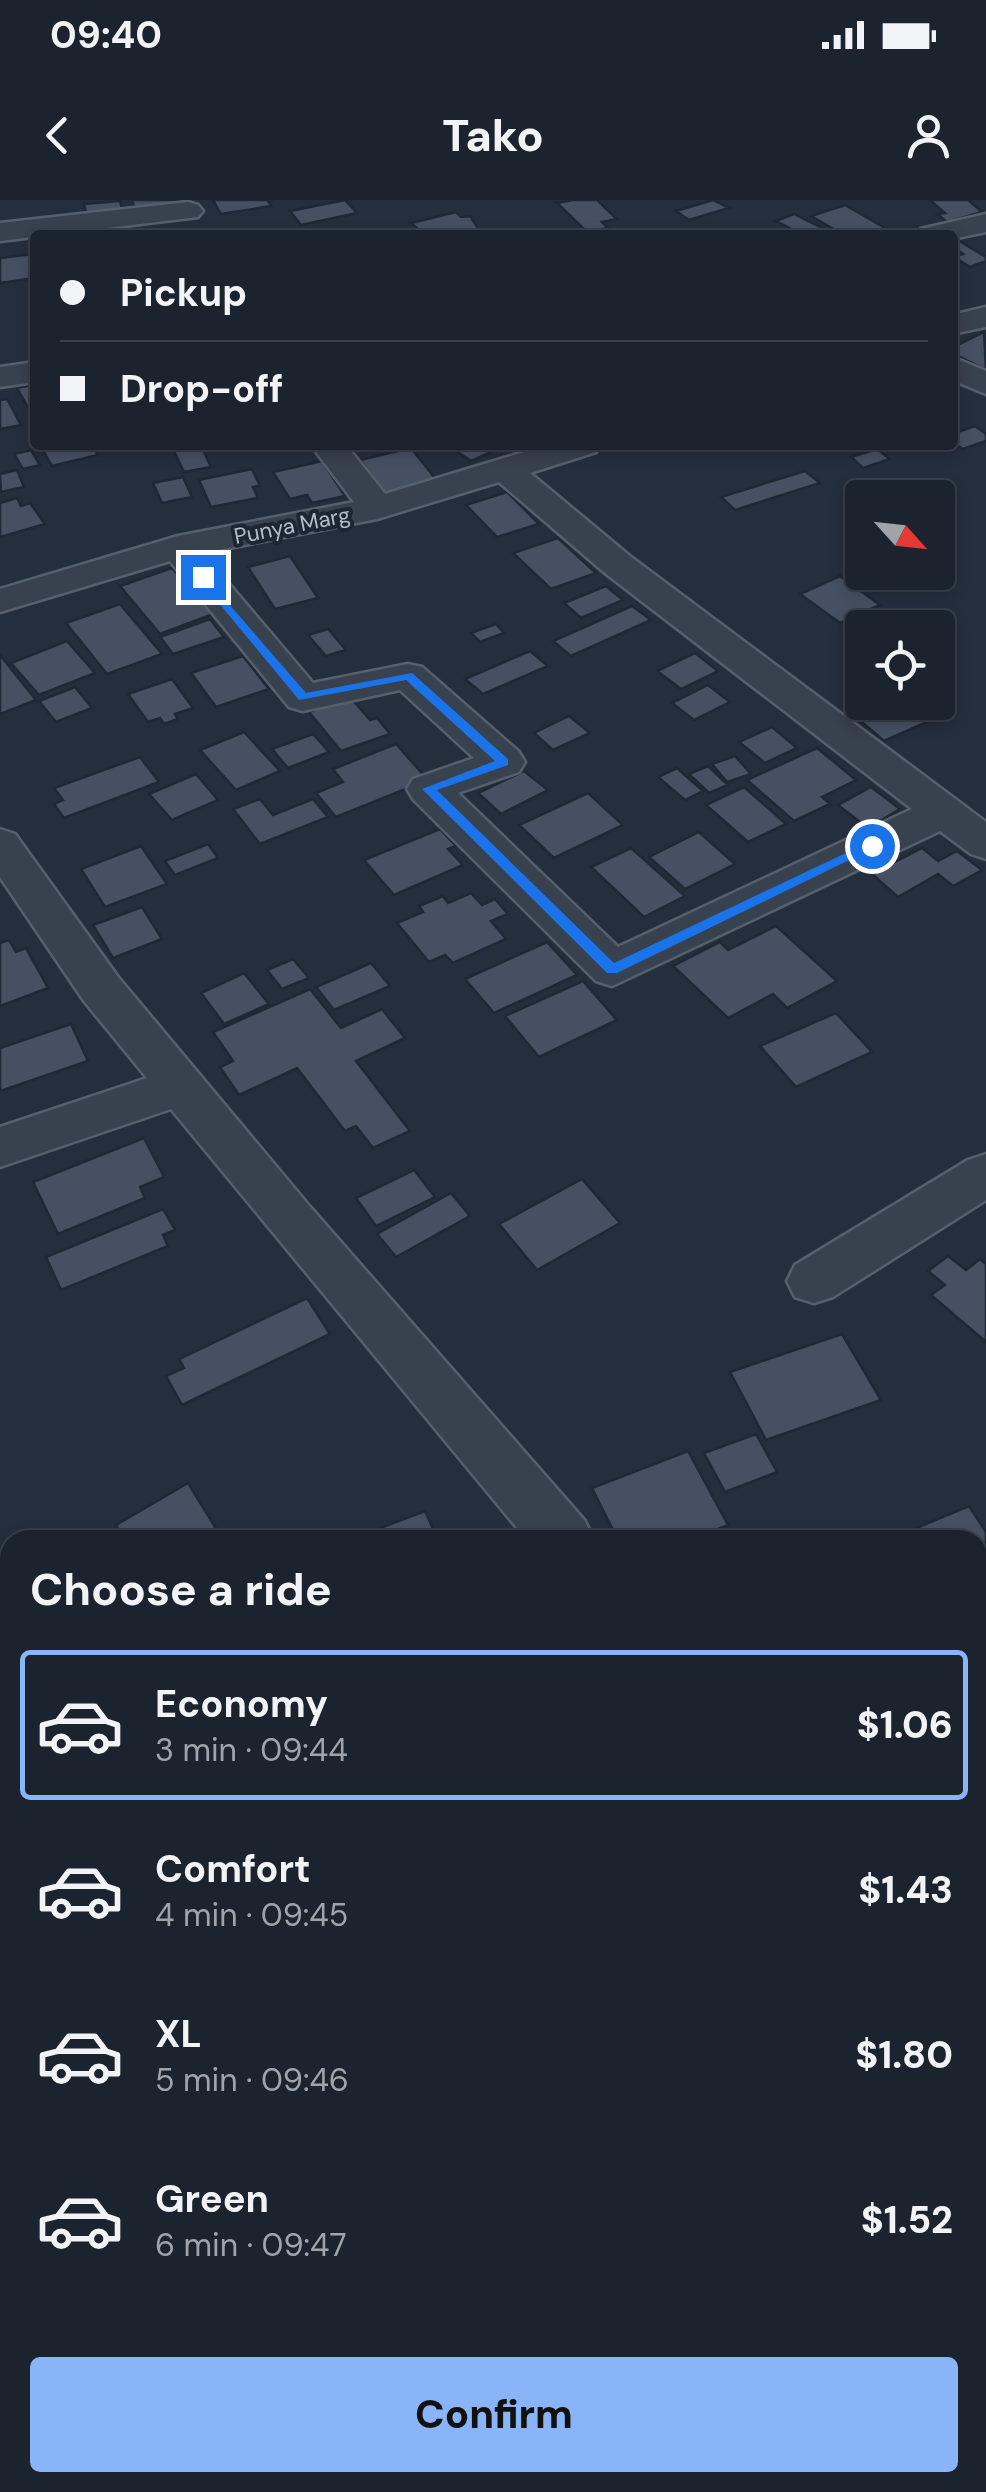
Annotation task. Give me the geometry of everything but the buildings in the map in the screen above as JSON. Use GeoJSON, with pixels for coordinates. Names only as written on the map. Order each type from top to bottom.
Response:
{"type":"FeatureCollection","features":[{"type":"Feature","properties":{"kind":"street"},"geometry":{"type":"LineString","coordinates":[[0,232],[191,215]]}},
{"type":"Feature","properties":{"kind":"street"},"geometry":{"type":"LineString","coordinates":[[954,230],[986,223]]}},
{"type":"Feature","properties":{"kind":"street"},"geometry":{"type":"LineString","coordinates":[[958,324],[986,317]]}},
{"type":"Feature","properties":{"kind":"street"},"geometry":{"type":"LineString","coordinates":[[958,370],[986,384]]}},
{"type":"Feature","properties":{"kind":"street"},"geometry":{"type":"LineString","coordinates":[[0,377],[30,373]]}},
{"type":"Feature","properties":{"kind":"street"},"geometry":{"type":"LineString","coordinates":[[332,450],[377,508]]}},
{"type":"Feature","properties":{"kind":"street","name":"Punya Marg"},"geometry":{"type":"LineString","coordinates":[[0,601],[178,547],[377,508],[569,450]]}},
{"type":"Feature","properties":{"kind":"street"},"geometry":{"type":"LineString","coordinates":[[507,471],[618,565],[986,844]]}},
{"type":"Feature","properties":{"kind":"street"},"geometry":{"type":"LineString","coordinates":[[178,547],[303,698],[408,676],[504,762],[428,789],[612,970],[943,812]]}},
{"type":"Feature","properties":{"kind":"street"},"geometry":{"type":"LineString","coordinates":[[0,844],[102,989],[556,1530]]}},
{"type":"Feature","properties":{"kind":"street"},"geometry":{"type":"LineString","coordinates":[[0,1148],[181,1086]]}},
{"type":"Feature","properties":{"kind":"street"},"geometry":{"type":"LineString","coordinates":[[814,1280],[986,1174]]}},
{"type":"Feature","properties":{"kind":"route"},"geometry":{"type":"LineString","coordinates":[[203,577],[303,698],[408,676],[504,762],[428,789],[612,970],[872,846]]}}]}
